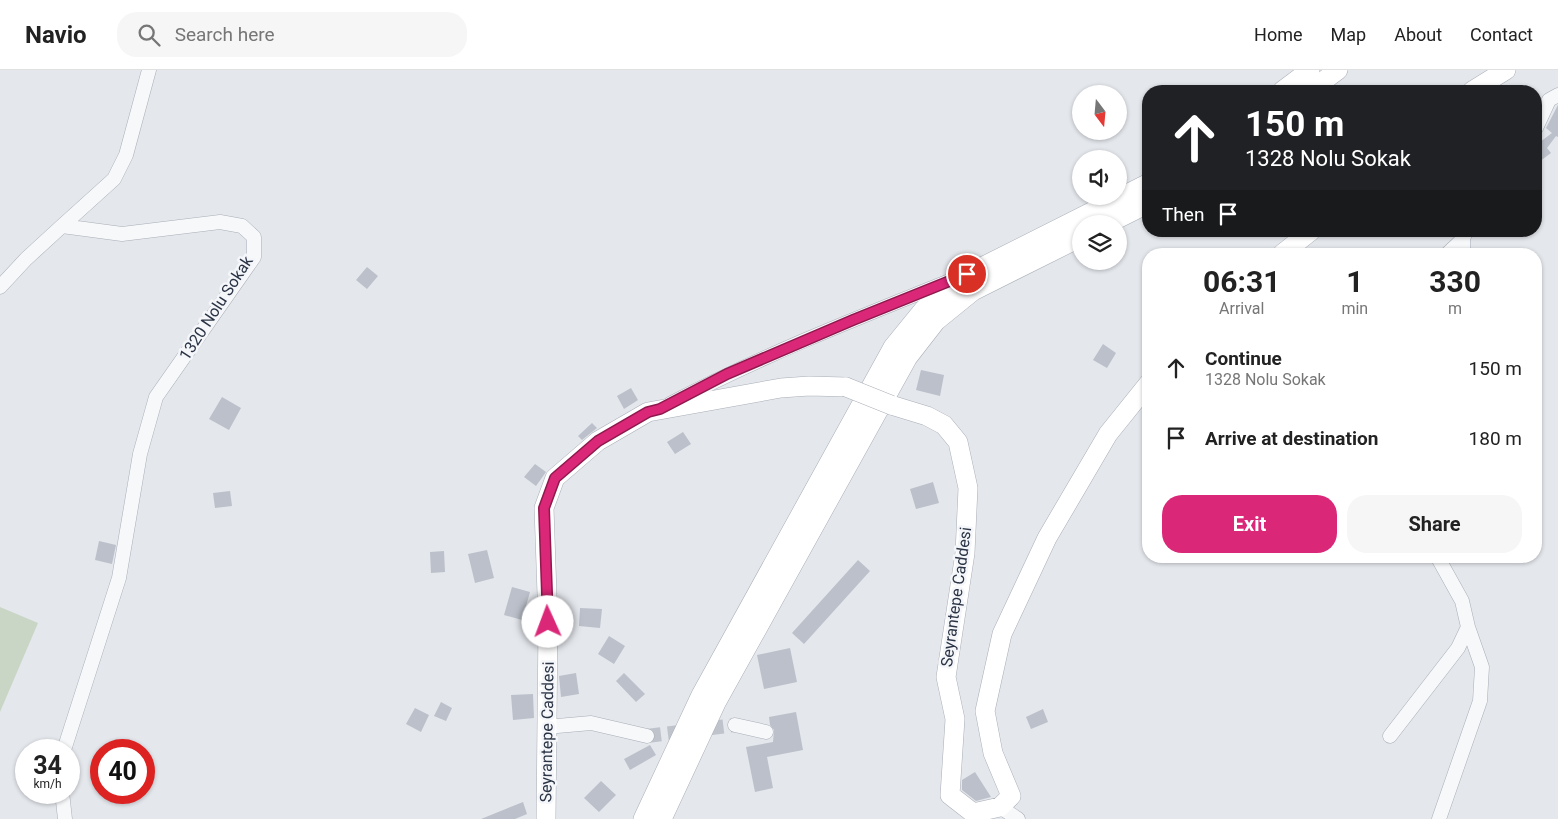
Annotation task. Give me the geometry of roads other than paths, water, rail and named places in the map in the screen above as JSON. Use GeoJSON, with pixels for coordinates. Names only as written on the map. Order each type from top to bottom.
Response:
{"type":"FeatureCollection","features":[{"type":"Feature","properties":{"kind":"street"},"geometry":{"type":"LineString","coordinates":[[0,288],[26,259],[114,179],[126,155],[149,70]]}},
{"type":"Feature","properties":{"kind":"street"},"geometry":{"type":"LineString","coordinates":[[1287,85],[1298,70]]}},
{"type":"Feature","properties":{"kind":"street"},"geometry":{"type":"LineString","coordinates":[[1290,85],[1310,70]]}},
{"type":"Feature","properties":{"kind":"street"},"geometry":{"type":"LineString","coordinates":[[1318,85],[1338,70]]}},
{"type":"Feature","properties":{"kind":"street"},"geometry":{"type":"LineString","coordinates":[[1482,85],[1506,70]]}},
{"type":"Feature","properties":{"kind":"street"},"geometry":{"type":"LineString","coordinates":[[1542,114],[1548,100],[1558,95]]}},
{"type":"Feature","properties":{"kind":"street"},"geometry":{"type":"LineString","coordinates":[[660,409],[727,374],[967,274],[1142,186]]}},
{"type":"Feature","properties":{"kind":"street"},"geometry":{"type":"LineString","coordinates":[[1125,215],[1142,206]]}},
{"type":"Feature","properties":{"kind":"street","name":"1320 Nolu Sokak"},"geometry":{"type":"LineString","coordinates":[[62,226],[122,234],[220,222],[242,226],[254,237],[254,257],[156,397],[140,454],[119,578],[67,739]]}},
{"type":"Feature","properties":{"kind":"street"},"geometry":{"type":"LineString","coordinates":[[1290,248],[1303,237]]}},
{"type":"Feature","properties":{"kind":"street"},"geometry":{"type":"LineString","coordinates":[[1453,248],[1463,237]]}},
{"type":"Feature","properties":{"kind":"street"},"geometry":{"type":"LineString","coordinates":[[662,819],[716,703],[908,356],[936,321],[973,290],[1072,240]]}},
{"type":"Feature","properties":{"kind":"street"},"geometry":{"type":"LineString","coordinates":[[643,819],[700,695],[893,347],[924,309],[967,274]]}},
{"type":"Feature","properties":{"kind":"street","name":"Seyrantepe Caddesi"},"geometry":{"type":"LineString","coordinates":[[546,819],[548,622],[544,508],[555,478],[598,441],[648,412],[781,388],[809,386],[846,387],[891,405],[927,416],[944,424],[958,442],[968,488],[965,554],[946,676],[955,718],[950,795],[973,814],[1000,807]]}},
{"type":"Feature","properties":{"kind":"street"},"geometry":{"type":"LineString","coordinates":[[1018,819],[1000,807],[1011,796],[993,753],[985,711],[1002,634],[1047,538],[1108,434],[1142,392]]}},
{"type":"Feature","properties":{"kind":"street"},"geometry":{"type":"LineString","coordinates":[[1439,819],[1480,701],[1482,667],[1468,627],[1462,601],[1441,563]]}},
{"type":"Feature","properties":{"kind":"street"},"geometry":{"type":"LineString","coordinates":[[1390,736],[1458,648],[1468,627]]}},
{"type":"Feature","properties":{"kind":"street"},"geometry":{"type":"LineString","coordinates":[[546,726],[591,723],[647,736]]}},
{"type":"Feature","properties":{"kind":"street"},"geometry":{"type":"LineString","coordinates":[[735,725],[766,732]]}},
{"type":"Feature","properties":{"kind":"street"},"geometry":{"type":"LineString","coordinates":[[63,804],[65,819]]}},
{"type":"Feature","properties":{"kind":"tunnel"},"geometry":{"type":"LineString","coordinates":[[647,736],[735,725]]}}]}
